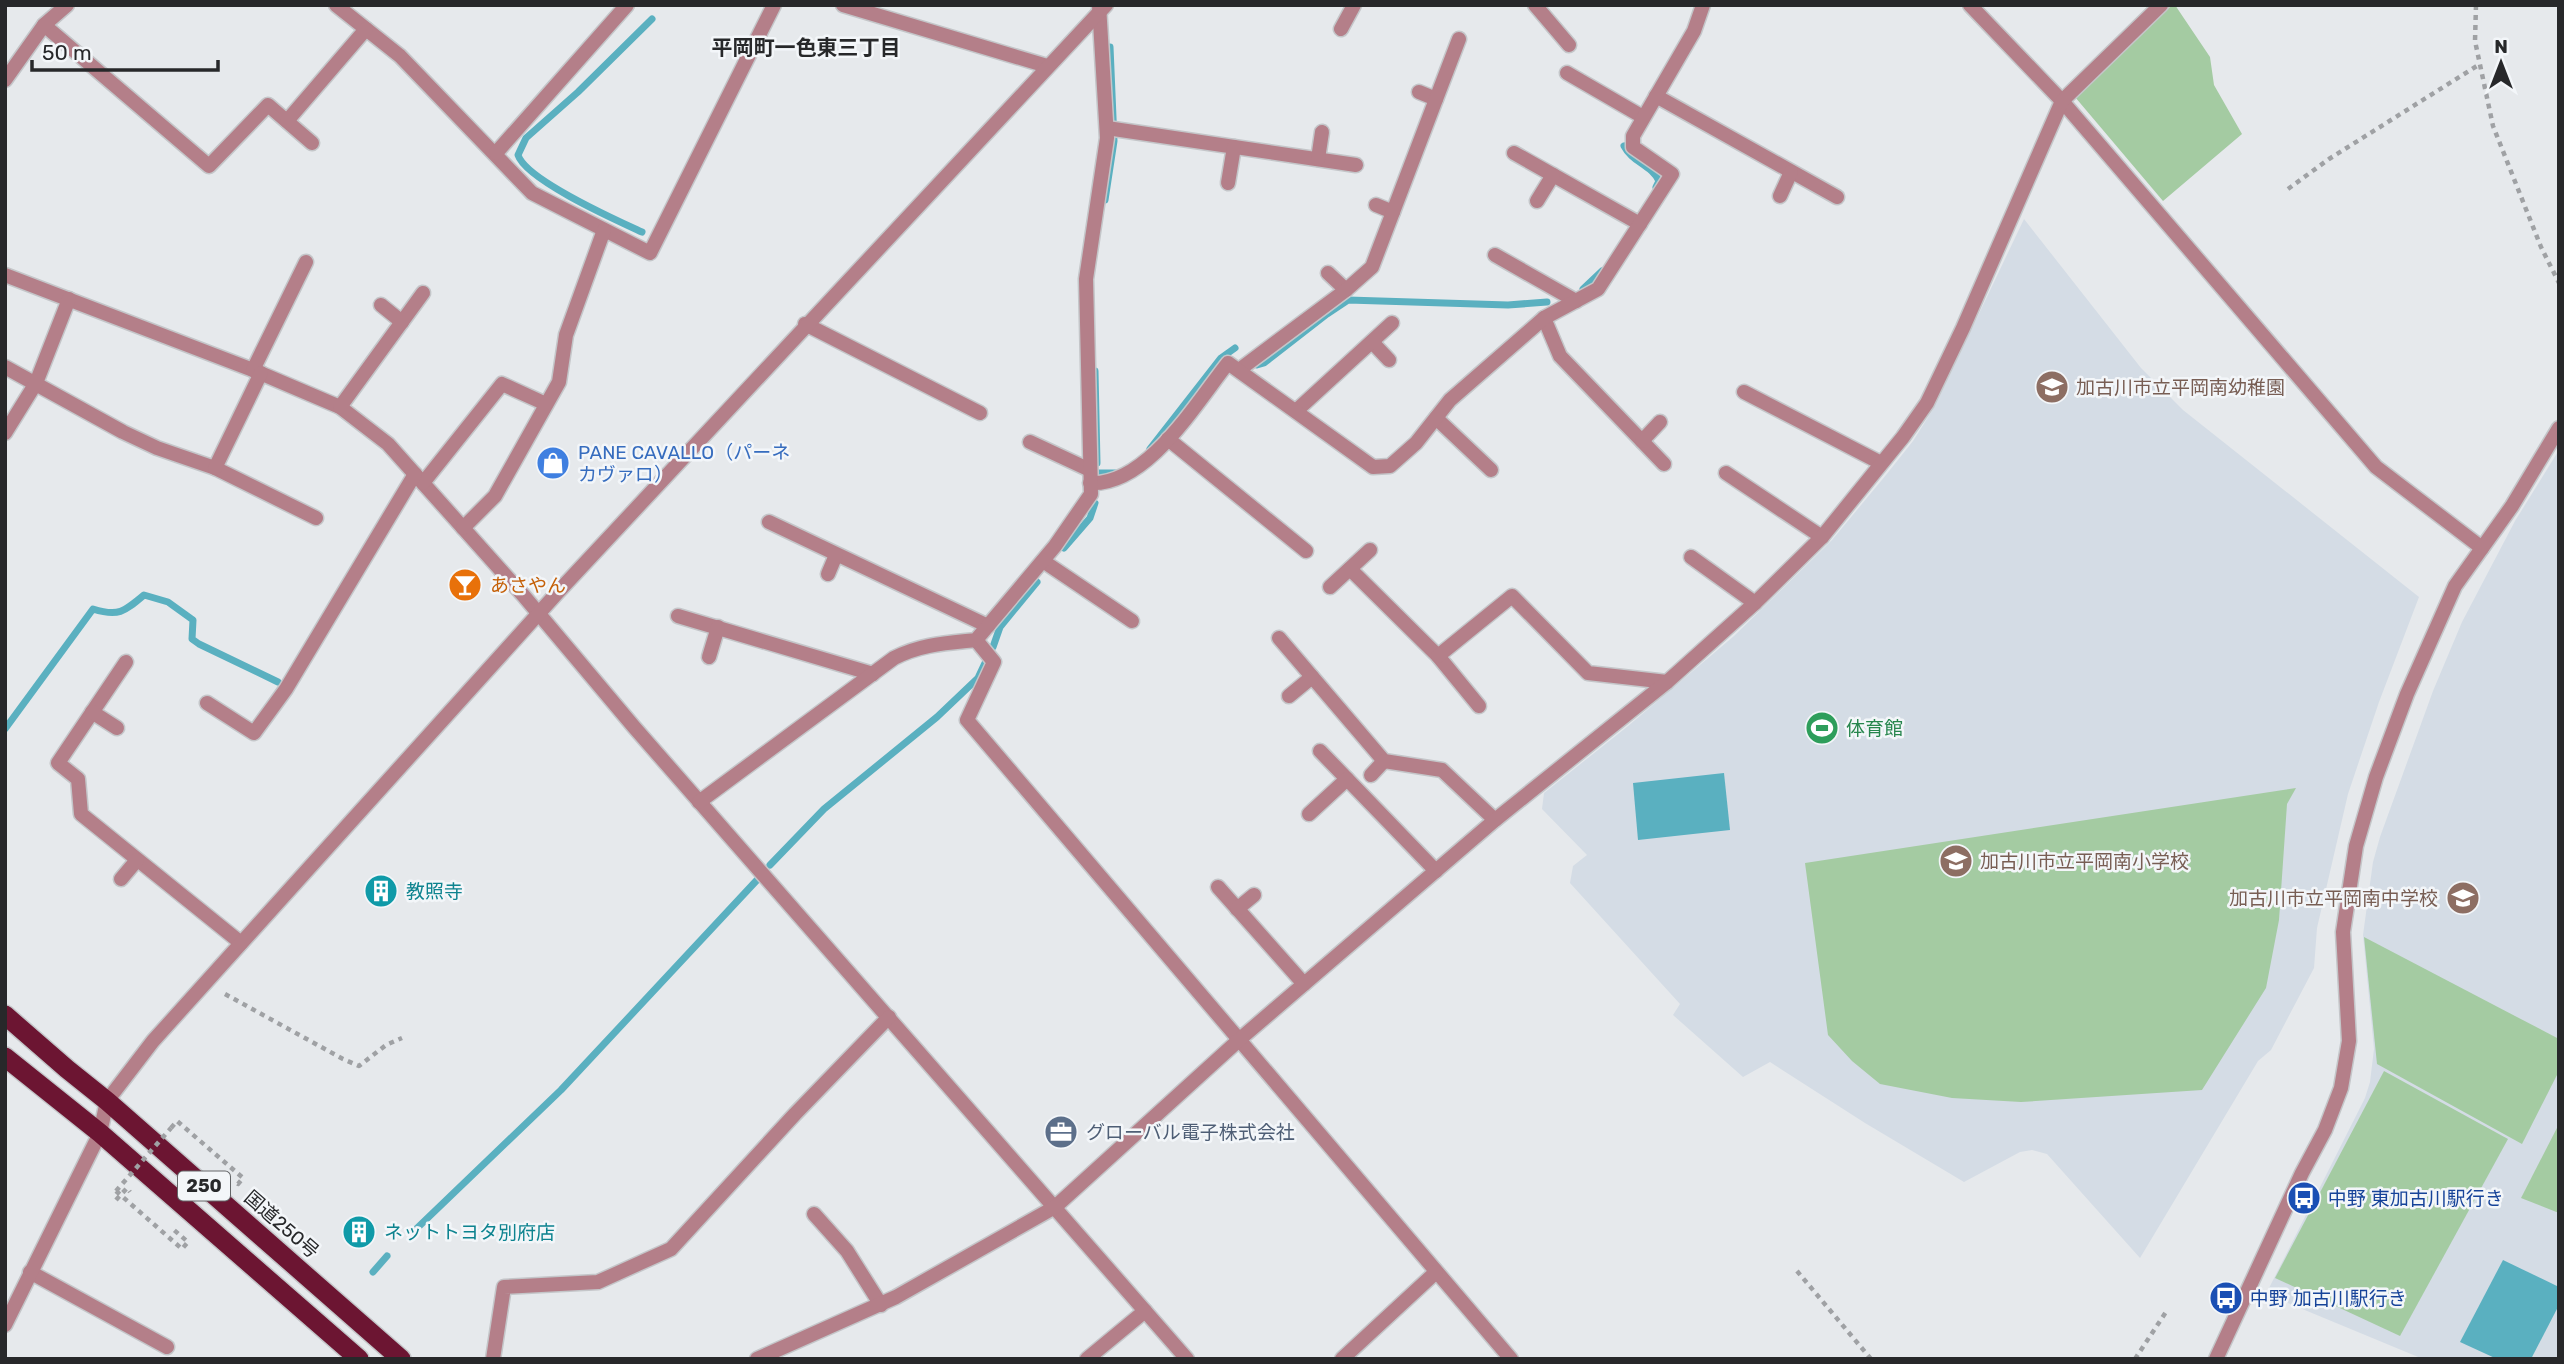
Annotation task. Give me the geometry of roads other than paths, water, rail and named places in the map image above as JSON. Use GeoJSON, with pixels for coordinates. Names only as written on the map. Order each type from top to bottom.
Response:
{"type":"FeatureCollection","features":[{"type":"Feature","properties":{"kind":"highway","name":"国道250号"},"geometry":{"type":"LineString","coordinates":[[5,1015],[401,1359]]}},
{"type":"Feature","properties":{"kind":"highway","name":"250"},"geometry":{"type":"LineString","coordinates":[[5,1057],[100,1133],[359,1359]]}},
{"type":"Feature","properties":{"kind":"street"},"geometry":{"type":"LineString","coordinates":[[5,80],[44,24],[67,5]]}},
{"type":"Feature","properties":{"kind":"street"},"geometry":{"type":"LineString","coordinates":[[336,5],[400,56],[532,193],[650,253],[774,5]]}},
{"type":"Feature","properties":{"kind":"street"},"geometry":{"type":"LineString","coordinates":[[496,153],[627,5]]}},
{"type":"Feature","properties":{"kind":"street"},"geometry":{"type":"LineString","coordinates":[[843,5],[1047,66]]}},
{"type":"Feature","properties":{"kind":"street"},"geometry":{"type":"LineString","coordinates":[[1341,29],[1354,5]]}},
{"type":"Feature","properties":{"kind":"street"},"geometry":{"type":"LineString","coordinates":[[1535,5],[1569,45]]}},
{"type":"Feature","properties":{"kind":"street"},"geometry":{"type":"LineString","coordinates":[[1030,442],[1104,483],[1128,474],[1154,456],[1228,363],[1373,467],[1390,466],[1416,443],[1450,400],[1544,318],[1598,289],[1672,174],[1633,147],[1633,136],[1694,31],[1703,5]]}},
{"type":"Feature","properties":{"kind":"street"},"geometry":{"type":"LineString","coordinates":[[757,1359],[785,1344],[881,1305],[1055,1207],[1240,1039],[1495,820],[1667,682],[1755,603],[1822,537],[1927,403],[1963,328],[2062,101],[2161,5]]}},
{"type":"Feature","properties":{"kind":"street"},"geometry":{"type":"LineString","coordinates":[[5,1325],[84,1170],[100,1133],[107,1101],[153,1041],[538,613],[1102,7]]}},
{"type":"Feature","properties":{"kind":"street"},"geometry":{"type":"LineString","coordinates":[[699,802],[894,658],[912,649],[933,644],[976,640],[1043,561],[1091,494],[1086,279],[1107,138],[1102,7]]}},
{"type":"Feature","properties":{"kind":"street"},"geometry":{"type":"LineString","coordinates":[[1978,9],[2062,101],[2376,467],[2482,548]]}},
{"type":"Feature","properties":{"kind":"street"},"geometry":{"type":"LineString","coordinates":[[44,24],[209,166],[268,105],[312,143]]}},
{"type":"Feature","properties":{"kind":"street"},"geometry":{"type":"LineString","coordinates":[[287,121],[366,29]]}},
{"type":"Feature","properties":{"kind":"street"},"geometry":{"type":"LineString","coordinates":[[1239,370],[1346,290],[1372,267],[1460,39]]}},
{"type":"Feature","properties":{"kind":"street"},"geometry":{"type":"LineString","coordinates":[[1567,73],[1643,117]]}},
{"type":"Feature","properties":{"kind":"street"},"geometry":{"type":"LineString","coordinates":[[1419,92],[1436,99]]}},
{"type":"Feature","properties":{"kind":"street"},"geometry":{"type":"LineString","coordinates":[[1656,96],[1837,197]]}},
{"type":"Feature","properties":{"kind":"street"},"geometry":{"type":"LineString","coordinates":[[1107,128],[1356,165]]}},
{"type":"Feature","properties":{"kind":"street"},"geometry":{"type":"LineString","coordinates":[[1318,159],[1322,132]]}},
{"type":"Feature","properties":{"kind":"street"},"geometry":{"type":"LineString","coordinates":[[1228,183],[1234,147]]}},
{"type":"Feature","properties":{"kind":"street"},"geometry":{"type":"LineString","coordinates":[[1514,153],[1640,224]]}},
{"type":"Feature","properties":{"kind":"street"},"geometry":{"type":"LineString","coordinates":[[1780,196],[1791,172]]}},
{"type":"Feature","properties":{"kind":"street"},"geometry":{"type":"LineString","coordinates":[[1537,201],[1553,175]]}},
{"type":"Feature","properties":{"kind":"street"},"geometry":{"type":"LineString","coordinates":[[1376,205],[1393,212]]}},
{"type":"Feature","properties":{"kind":"street"},"geometry":{"type":"LineString","coordinates":[[463,528],[495,496],[559,382],[566,335],[604,230]]}},
{"type":"Feature","properties":{"kind":"street"},"geometry":{"type":"LineString","coordinates":[[1495,255],[1576,301]]}},
{"type":"Feature","properties":{"kind":"street"},"geometry":{"type":"LineString","coordinates":[[215,468],[306,262]]}},
{"type":"Feature","properties":{"kind":"street"},"geometry":{"type":"LineString","coordinates":[[1328,273],[1346,290]]}},
{"type":"Feature","properties":{"kind":"street"},"geometry":{"type":"LineString","coordinates":[[5,275],[257,372],[340,407],[388,444],[1187,1359]]}},
{"type":"Feature","properties":{"kind":"street"},"geometry":{"type":"LineString","coordinates":[[340,407],[423,293]]}},
{"type":"Feature","properties":{"kind":"street"},"geometry":{"type":"LineString","coordinates":[[5,433],[36,383],[69,299]]}},
{"type":"Feature","properties":{"kind":"street"},"geometry":{"type":"LineString","coordinates":[[381,305],[402,322]]}},
{"type":"Feature","properties":{"kind":"street"},"geometry":{"type":"LineString","coordinates":[[1544,318],[1560,356],[1664,464]]}},
{"type":"Feature","properties":{"kind":"street"},"geometry":{"type":"LineString","coordinates":[[1296,411],[1392,323]]}},
{"type":"Feature","properties":{"kind":"street"},"geometry":{"type":"LineString","coordinates":[[805,324],[979,413]]}},
{"type":"Feature","properties":{"kind":"street"},"geometry":{"type":"LineString","coordinates":[[1371,342],[1389,360]]}},
{"type":"Feature","properties":{"kind":"street"},"geometry":{"type":"LineString","coordinates":[[5,367],[134,437],[215,468],[316,518]]}},
{"type":"Feature","properties":{"kind":"street"},"geometry":{"type":"LineString","coordinates":[[207,703],[254,733],[286,689],[419,478],[502,384],[546,404]]}},
{"type":"Feature","properties":{"kind":"street"},"geometry":{"type":"LineString","coordinates":[[1744,392],[1881,463]]}},
{"type":"Feature","properties":{"kind":"street"},"geometry":{"type":"LineString","coordinates":[[1436,418],[1491,470]]}},
{"type":"Feature","properties":{"kind":"street"},"geometry":{"type":"LineString","coordinates":[[1642,441],[1660,422]]}},
{"type":"Feature","properties":{"kind":"street"},"geometry":{"type":"LineString","coordinates":[[2216,1359],[2291,1196],[2325,1130],[2341,1088],[2349,1041],[2343,932],[2356,846],[2376,777],[2426,648],[2455,586],[2512,506],[2559,428]]}},
{"type":"Feature","properties":{"kind":"street"},"geometry":{"type":"LineString","coordinates":[[1168,439],[1306,551]]}},
{"type":"Feature","properties":{"kind":"street"},"geometry":{"type":"LineString","coordinates":[[1726,473],[1822,537]]}},
{"type":"Feature","properties":{"kind":"street"},"geometry":{"type":"LineString","coordinates":[[769,522],[988,626]]}},
{"type":"Feature","properties":{"kind":"street"},"geometry":{"type":"LineString","coordinates":[[1330,587],[1370,550]]}},
{"type":"Feature","properties":{"kind":"street"},"geometry":{"type":"LineString","coordinates":[[828,574],[836,555]]}},
{"type":"Feature","properties":{"kind":"street"},"geometry":{"type":"LineString","coordinates":[[1691,557],[1755,603]]}},
{"type":"Feature","properties":{"kind":"street"},"geometry":{"type":"LineString","coordinates":[[1043,561],[1132,621]]}},
{"type":"Feature","properties":{"kind":"street"},"geometry":{"type":"LineString","coordinates":[[1350,569],[1438,656],[1479,706]]}},
{"type":"Feature","properties":{"kind":"street"},"geometry":{"type":"LineString","coordinates":[[1438,656],[1512,596],[1588,673],[1667,682]]}},
{"type":"Feature","properties":{"kind":"street"},"geometry":{"type":"LineString","coordinates":[[678,616],[873,674]]}},
{"type":"Feature","properties":{"kind":"street"},"geometry":{"type":"LineString","coordinates":[[709,657],[718,627]]}},
{"type":"Feature","properties":{"kind":"street"},"geometry":{"type":"LineString","coordinates":[[1279,638],[1384,761],[1442,770],[1495,820]]}},
{"type":"Feature","properties":{"kind":"street"},"geometry":{"type":"LineString","coordinates":[[976,640],[995,662],[967,720],[1511,1359]]}},
{"type":"Feature","properties":{"kind":"street"},"geometry":{"type":"LineString","coordinates":[[126,662],[58,763],[78,779],[81,814],[241,943]]}},
{"type":"Feature","properties":{"kind":"street"},"geometry":{"type":"LineString","coordinates":[[1289,696],[1312,677]]}},
{"type":"Feature","properties":{"kind":"street"},"geometry":{"type":"LineString","coordinates":[[92,712],[117,728]]}},
{"type":"Feature","properties":{"kind":"street"},"geometry":{"type":"LineString","coordinates":[[1320,751],[1436,871]]}},
{"type":"Feature","properties":{"kind":"street"},"geometry":{"type":"LineString","coordinates":[[1371,775],[1384,761]]}},
{"type":"Feature","properties":{"kind":"street"},"geometry":{"type":"LineString","coordinates":[[1309,814],[1348,779]]}},
{"type":"Feature","properties":{"kind":"street"},"geometry":{"type":"LineString","coordinates":[[121,879],[137,860]]}},
{"type":"Feature","properties":{"kind":"street"},"geometry":{"type":"LineString","coordinates":[[1218,887],[1304,984]]}},
{"type":"Feature","properties":{"kind":"street"},"geometry":{"type":"LineString","coordinates":[[1237,909],[1254,895]]}},
{"type":"Feature","properties":{"kind":"street"},"geometry":{"type":"LineString","coordinates":[[493,1359],[504,1287],[598,1282],[671,1249],[794,1114],[888,1017]]}},
{"type":"Feature","properties":{"kind":"street"},"geometry":{"type":"LineString","coordinates":[[814,1214],[847,1251],[881,1305]]}},
{"type":"Feature","properties":{"kind":"street"},"geometry":{"type":"LineString","coordinates":[[30,1272],[167,1347]]}},
{"type":"Feature","properties":{"kind":"street"},"geometry":{"type":"LineString","coordinates":[[1342,1359],[1436,1272]]}},
{"type":"Feature","properties":{"kind":"street"},"geometry":{"type":"LineString","coordinates":[[1087,1359],[1145,1311]]}},
{"type":"Feature","properties":{"kind":"water"},"geometry":{"type":"Polygon","coordinates":[[[1724,773],[1730,830],[1638,840],[1633,783],[1724,773]]]}},
{"type":"Feature","properties":{"kind":"water"},"geometry":{"type":"Polygon","coordinates":[[[2503,1260],[2559,1287],[2559,1305],[2531,1359],[2497,1359],[2460,1342],[2503,1260]]]}},
{"type":"Feature","properties":{"kind":"waterway"},"geometry":{"type":"LineString","coordinates":[[642,232],[554,187],[537,176],[518,155],[526,138],[578,92],[652,19]]}},
{"type":"Feature","properties":{"kind":"waterway"},"geometry":{"type":"LineString","coordinates":[[1105,200],[1114,141],[1110,47]]}},
{"type":"Feature","properties":{"kind":"waterway"},"geometry":{"type":"LineString","coordinates":[[1624,146],[1656,176],[1659,181],[1656,187]]}},
{"type":"Feature","properties":{"kind":"waterway"},"geometry":{"type":"LineString","coordinates":[[1583,289],[1602,271]]}},
{"type":"Feature","properties":{"kind":"waterway"},"geometry":{"type":"LineString","coordinates":[[1257,365],[1264,363],[1348,300],[1508,305],[1547,302]]}},
{"type":"Feature","properties":{"kind":"waterway"},"geometry":{"type":"LineString","coordinates":[[1150,449],[1221,358],[1235,348]]}},
{"type":"Feature","properties":{"kind":"waterway"},"geometry":{"type":"LineString","coordinates":[[1095,371],[1097,463]]}},
{"type":"Feature","properties":{"kind":"waterway"},"geometry":{"type":"LineString","coordinates":[[1097,473],[1115,473]]}},
{"type":"Feature","properties":{"kind":"waterway"},"geometry":{"type":"LineString","coordinates":[[1064,548],[1090,518],[1095,503]]}},
{"type":"Feature","properties":{"kind":"waterway"},"geometry":{"type":"LineString","coordinates":[[993,647],[1000,627],[1037,582]]}},
{"type":"Feature","properties":{"kind":"waterway"},"geometry":{"type":"LineString","coordinates":[[5,729],[93,609],[115,613],[144,595],[168,602],[193,620],[192,639],[199,644],[278,682]]}},
{"type":"Feature","properties":{"kind":"waterway"},"geometry":{"type":"LineString","coordinates":[[770,865],[824,809],[937,717],[978,678],[985,663]]}},
{"type":"Feature","properties":{"kind":"waterway"},"geometry":{"type":"LineString","coordinates":[[412,1233],[561,1090],[757,880]]}},
{"type":"Feature","properties":{"kind":"waterway"},"geometry":{"type":"LineString","coordinates":[[373,1272],[387,1256]]}},
{"type":"Feature","properties":{"kind":"place","name":"加古川市立平岡南幼稚園"},"geometry":{"type":"Point","coordinates":[2052,387]}},
{"type":"Feature","properties":{"kind":"place","name":"PANE CAVALLO（パーネ カヴァロ）"},"geometry":{"type":"Point","coordinates":[553,463]}},
{"type":"Feature","properties":{"kind":"place","name":"あさやん"},"geometry":{"type":"Point","coordinates":[465,585]}},
{"type":"Feature","properties":{"kind":"place","name":"体育館"},"geometry":{"type":"Point","coordinates":[1822,728]}},
{"type":"Feature","properties":{"kind":"place","name":"加古川市立平岡南小学校"},"geometry":{"type":"Point","coordinates":[1956,861]}},
{"type":"Feature","properties":{"kind":"place","name":"教照寺"},"geometry":{"type":"Point","coordinates":[381,891]}},
{"type":"Feature","properties":{"kind":"place","name":"加古川市立平岡南中学校"},"geometry":{"type":"Point","coordinates":[2463,898]}},
{"type":"Feature","properties":{"kind":"place","name":"グローバル電子株式会社"},"geometry":{"type":"Point","coordinates":[1061,1132]}},
{"type":"Feature","properties":{"kind":"place","name":"中野 東加古川駅行き"},"geometry":{"type":"Point","coordinates":[2304,1198]}},
{"type":"Feature","properties":{"kind":"place","name":"ネットトヨタ別府店"},"geometry":{"type":"Point","coordinates":[359,1232]}},
{"type":"Feature","properties":{"kind":"place","name":"中野 加古川駅行き"},"geometry":{"type":"Point","coordinates":[2226,1298]}},
{"type":"Feature","properties":{"kind":"district","name":"平岡町一色東三丁目"},"geometry":{"type":"Point","coordinates":[806,48]}}]}
